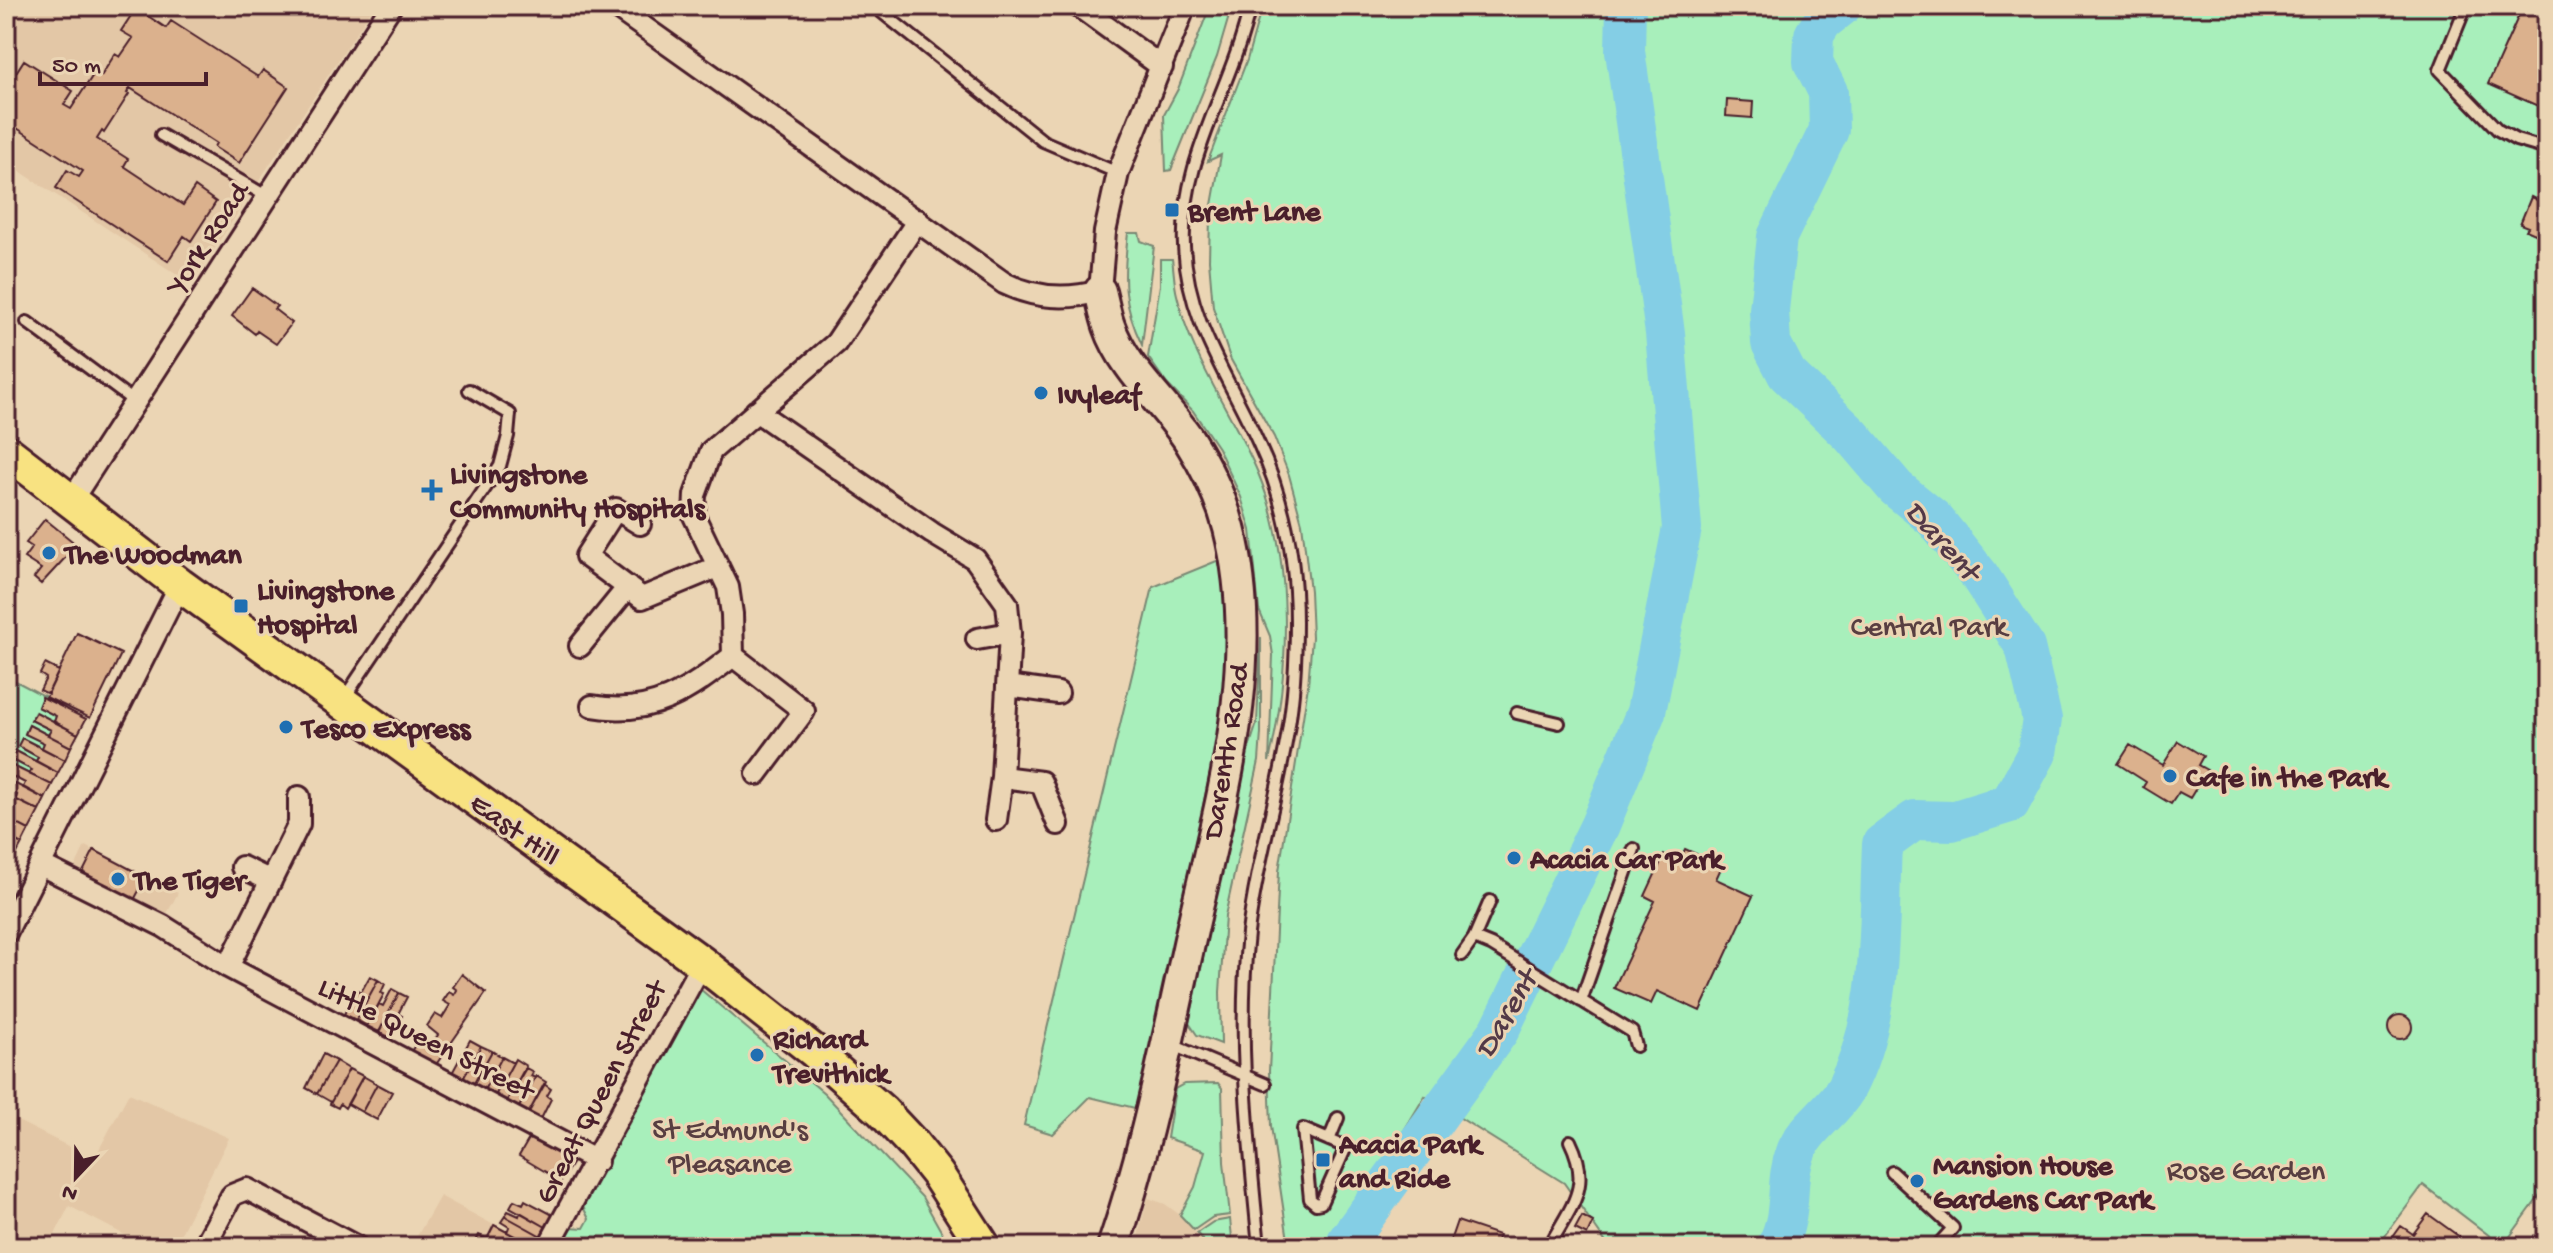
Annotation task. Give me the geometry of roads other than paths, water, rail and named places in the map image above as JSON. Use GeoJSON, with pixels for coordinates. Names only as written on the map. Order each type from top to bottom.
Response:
{"type":"FeatureCollection","features":[{"type":"Feature","properties":{"kind":"main road","name":"East Hill"},"geometry":{"type":"LineString","coordinates":[[6,451],[180,585],[702,963],[815,1052],[882,1111],[937,1174],[984,1247]]}},
{"type":"Feature","properties":{"kind":"street","name":"York Road"},"geometry":{"type":"LineString","coordinates":[[71,501],[391,6]]}},
{"type":"Feature","properties":{"kind":"street"},"geometry":{"type":"LineString","coordinates":[[614,6],[1004,283],[1023,292],[1054,296],[1100,291]]}},
{"type":"Feature","properties":{"kind":"street"},"geometry":{"type":"LineString","coordinates":[[1078,6],[1162,67]]}},
{"type":"Feature","properties":{"kind":"street","name":"Darenth Road"},"geometry":{"type":"LineString","coordinates":[[1113,1247],[1130,1220],[1239,701],[1241,621],[1231,539],[1214,486],[1188,439],[1126,357],[1109,327],[1100,291],[1105,232],[1118,173],[1185,6]]}},
{"type":"Feature","properties":{"kind":"street"},"geometry":{"type":"LineString","coordinates":[[733,656],[728,587],[694,516],[695,495],[711,451],[836,343],[918,220]]}},
{"type":"Feature","properties":{"kind":"street"},"geometry":{"type":"LineString","coordinates":[[756,411],[932,533],[975,559],[1007,604],[1010,633],[1002,777],[996,820]]}},
{"type":"Feature","properties":{"kind":"street"},"geometry":{"type":"LineString","coordinates":[[640,524],[616,509],[586,556],[642,598],[717,567]]}},
{"type":"Feature","properties":{"kind":"street"},"geometry":{"type":"LineString","coordinates":[[6,933],[180,585]]}},
{"type":"Feature","properties":{"kind":"street"},"geometry":{"type":"LineString","coordinates":[[580,646],[628,587]]}},
{"type":"Feature","properties":{"kind":"street"},"geometry":{"type":"LineString","coordinates":[[977,639],[1010,633]]}},
{"type":"Feature","properties":{"kind":"street"},"geometry":{"type":"LineString","coordinates":[[592,706],[612,709],[654,705],[711,673],[733,656]]}},
{"type":"Feature","properties":{"kind":"street"},"geometry":{"type":"LineString","coordinates":[[733,656],[804,711],[757,774]]}},
{"type":"Feature","properties":{"kind":"street"},"geometry":{"type":"LineString","coordinates":[[1007,686],[1058,693]]}},
{"type":"Feature","properties":{"kind":"street"},"geometry":{"type":"LineString","coordinates":[[1002,777],[1041,782],[1058,824]]}},
{"type":"Feature","properties":{"kind":"street"},"geometry":{"type":"LineString","coordinates":[[228,967],[299,824],[299,797]]}},
{"type":"Feature","properties":{"kind":"street","name":"Little Queen Street"},"geometry":{"type":"LineString","coordinates":[[41,865],[163,926],[228,967],[597,1161]]}},
{"type":"Feature","properties":{"kind":"street"},"geometry":{"type":"LineString","coordinates":[[242,867],[271,881]]}},
{"type":"Feature","properties":{"kind":"street","name":"Great Queen Street"},"geometry":{"type":"LineString","coordinates":[[548,1247],[702,963]]}},
{"type":"Feature","properties":{"kind":"street"},"geometry":{"type":"LineString","coordinates":[[204,1247],[232,1195],[247,1189],[357,1247]]}},
{"type":"Feature","properties":{"kind":"lane"},"geometry":{"type":"LineString","coordinates":[[874,6],[1043,141],[1118,173]]}},
{"type":"Feature","properties":{"kind":"lane"},"geometry":{"type":"LineString","coordinates":[[1250,6],[1193,167],[1185,204],[1184,245],[1191,293],[1200,326],[1258,440],[1282,501],[1294,580],[1295,661],[1289,727],[1249,932],[1244,997],[1246,1075],[1259,1247]]}},
{"type":"Feature","properties":{"kind":"lane"},"geometry":{"type":"LineString","coordinates":[[2466,6],[2440,70],[2498,130],[2516,140],[2547,149]]}},
{"type":"Feature","properties":{"kind":"lane"},"geometry":{"type":"LineString","coordinates":[[161,135],[268,197]]}},
{"type":"Feature","properties":{"kind":"lane"},"geometry":{"type":"LineString","coordinates":[[27,322],[135,402]]}},
{"type":"Feature","properties":{"kind":"lane"},"geometry":{"type":"LineString","coordinates":[[342,702],[500,466],[510,414],[469,390]]}},
{"type":"Feature","properties":{"kind":"lane"},"geometry":{"type":"LineString","coordinates":[[1517,713],[1559,723]]}},
{"type":"Feature","properties":{"kind":"lane"},"geometry":{"type":"LineString","coordinates":[[1581,1001],[1634,849]]}},
{"type":"Feature","properties":{"kind":"lane"},"geometry":{"type":"LineString","coordinates":[[1462,955],[1474,938],[1490,901]]}},
{"type":"Feature","properties":{"kind":"lane"},"geometry":{"type":"LineString","coordinates":[[1474,938],[1491,945],[1632,1032],[1636,1046]]}},
{"type":"Feature","properties":{"kind":"lane"},"geometry":{"type":"LineString","coordinates":[[1168,1043],[1265,1084]]}},
{"type":"Feature","properties":{"kind":"lane"},"geometry":{"type":"LineString","coordinates":[[1329,1140],[1338,1118]]}},
{"type":"Feature","properties":{"kind":"lane"},"geometry":{"type":"LineString","coordinates":[[1303,1129],[1329,1140],[1346,1147],[1321,1203],[1316,1204],[1310,1199],[1303,1129]]}},
{"type":"Feature","properties":{"kind":"lane"},"geometry":{"type":"LineString","coordinates":[[1549,1247],[1581,1187],[1580,1170],[1570,1141]]}},
{"type":"Feature","properties":{"kind":"lane"},"geometry":{"type":"LineString","coordinates":[[1892,1172],[1953,1228],[1936,1247]]}},
{"type":"Feature","properties":{"kind":"waterway","name":"Darent"},"geometry":{"type":"LineString","coordinates":[[1347,1241],[1499,1031],[1600,825],[1646,712],[1682,528],[1665,333],[1625,51],[1626,6]]}},
{"type":"Feature","properties":{"kind":"waterway"},"geometry":{"type":"LineString","coordinates":[[1819,6],[1823,21]]}},
{"type":"Feature","properties":{"kind":"waterway","name":"Darent"},"geometry":{"type":"LineString","coordinates":[[1776,1247],[1785,1222],[1796,1152],[1806,1135],[1845,1090],[1867,1031],[1877,969],[1882,844],[1915,820],[1952,821],[2010,803],[2037,753],[2042,719],[2025,647],[1979,575],[1934,519],[1896,488],[1851,435],[1787,374],[1771,343],[1769,310],[1777,237],[1829,130],[1828,92],[1813,62],[1814,35],[1823,21],[1842,6]]}},
{"type":"Feature","properties":{"kind":"place","name":"Brent Lane"},"geometry":{"type":"Point","coordinates":[1172,210]}},
{"type":"Feature","properties":{"kind":"place","name":"Ivyleaf"},"geometry":{"type":"Point","coordinates":[1041,393]}},
{"type":"Feature","properties":{"kind":"place","name":"Livingstone Community Hospitals"},"geometry":{"type":"Point","coordinates":[432,490]}},
{"type":"Feature","properties":{"kind":"place","name":"The Woodman"},"geometry":{"type":"Point","coordinates":[49,553]}},
{"type":"Feature","properties":{"kind":"place","name":"Livingstone Hospital"},"geometry":{"type":"Point","coordinates":[241,606]}},
{"type":"Feature","properties":{"kind":"place","name":"Tesco Express"},"geometry":{"type":"Point","coordinates":[286,727]}},
{"type":"Feature","properties":{"kind":"place","name":"Cafe in the Park"},"geometry":{"type":"Point","coordinates":[2170,776]}},
{"type":"Feature","properties":{"kind":"place","name":"Acacia Car Park"},"geometry":{"type":"Point","coordinates":[1514,858]}},
{"type":"Feature","properties":{"kind":"place","name":"The Tiger"},"geometry":{"type":"Point","coordinates":[118,879]}},
{"type":"Feature","properties":{"kind":"place","name":"Richard Trevithick"},"geometry":{"type":"Point","coordinates":[757,1055]}},
{"type":"Feature","properties":{"kind":"place","name":"Acacia Park and Ride"},"geometry":{"type":"Point","coordinates":[1323,1160]}},
{"type":"Feature","properties":{"kind":"place","name":"Mansion House Gardens Car Park"},"geometry":{"type":"Point","coordinates":[1917,1181]}},
{"type":"Feature","properties":{"kind":"park label","name":"Central Park"},"geometry":{"type":"Point","coordinates":[1929,625]}},
{"type":"Feature","properties":{"kind":"park label","name":"St Edmund's Pleasance"},"geometry":{"type":"Point","coordinates":[730,1145]}},
{"type":"Feature","properties":{"kind":"park label","name":"Rose Garden"},"geometry":{"type":"Point","coordinates":[2246,1169]}}]}
